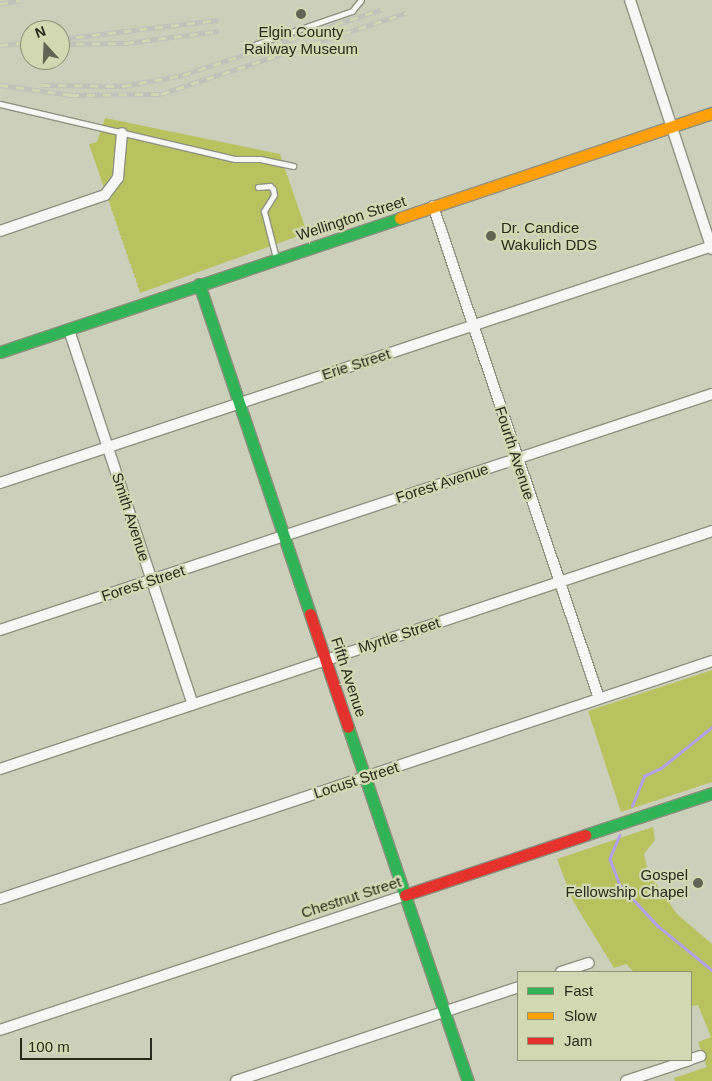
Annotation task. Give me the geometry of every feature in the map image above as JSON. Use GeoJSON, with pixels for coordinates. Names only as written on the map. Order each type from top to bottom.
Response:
{"type":"FeatureCollection","features":[{"type":"Feature","properties":{"kind":"street"},"geometry":{"type":"LineString","coordinates":[[630,1],[712,247]]}},
{"type":"Feature","properties":{"kind":"street","name":"Wellington Street"},"geometry":{"type":"LineString","coordinates":[[0,352],[712,113]]}},
{"type":"Feature","properties":{"kind":"street"},"geometry":{"type":"LineString","coordinates":[[0,231],[105,195],[118,178],[122,132]]}},
{"type":"Feature","properties":{"kind":"street","name":"Fourth Avenue"},"geometry":{"type":"LineString","coordinates":[[433,206],[598,698]]}},
{"type":"Feature","properties":{"kind":"street","name":"Erie Street"},"geometry":{"type":"LineString","coordinates":[[0,483],[712,247]]}},
{"type":"Feature","properties":{"kind":"street","name":"Fifth Avenue"},"geometry":{"type":"LineString","coordinates":[[199,284],[286,535],[468,1081]]}},
{"type":"Feature","properties":{"kind":"street","name":"Smith Avenue"},"geometry":{"type":"LineString","coordinates":[[68,330],[193,704]]}},
{"type":"Feature","properties":{"kind":"street","name":"Forest Avenue"},"geometry":{"type":"LineString","coordinates":[[286,535],[712,394]]}},
{"type":"Feature","properties":{"kind":"street","name":"Myrtle Street"},"geometry":{"type":"LineString","coordinates":[[0,768],[712,530]]}},
{"type":"Feature","properties":{"kind":"street","name":"Forest Street"},"geometry":{"type":"LineString","coordinates":[[0,630],[286,535]]}},
{"type":"Feature","properties":{"kind":"street","name":"Locust Street"},"geometry":{"type":"LineString","coordinates":[[0,899],[712,661]]}},
{"type":"Feature","properties":{"kind":"street","name":"Chestnut Street"},"geometry":{"type":"LineString","coordinates":[[0,1030],[712,793]]}},
{"type":"Feature","properties":{"kind":"street"},"geometry":{"type":"LineString","coordinates":[[564,971],[589,963]]}},
{"type":"Feature","properties":{"kind":"street"},"geometry":{"type":"LineString","coordinates":[[236,1081],[517,987]]}},
{"type":"Feature","properties":{"kind":"street"},"geometry":{"type":"LineString","coordinates":[[692,1059],[701,1056]]}},
{"type":"Feature","properties":{"kind":"street"},"geometry":{"type":"LineString","coordinates":[[626,1081],[687,1061]]}},
{"type":"Feature","properties":{"kind":"lane"},"geometry":{"type":"LineString","coordinates":[[252,46],[352,11],[361,0]]}},
{"type":"Feature","properties":{"kind":"lane"},"geometry":{"type":"LineString","coordinates":[[0,104],[235,159],[260,159],[293,166]]}},
{"type":"Feature","properties":{"kind":"lane"},"geometry":{"type":"LineString","coordinates":[[258,187],[273,189],[274,194],[264,210],[276,258]]}},
{"type":"Feature","properties":{"kind":"path"},"geometry":{"type":"LineString","coordinates":[[38,0],[42,20]]}},
{"type":"Feature","properties":{"kind":"path"},"geometry":{"type":"LineString","coordinates":[[613,0],[652,120]]}},
{"type":"Feature","properties":{"kind":"path"},"geometry":{"type":"LineString","coordinates":[[494,186],[480,118],[486,67],[587,16],[630,1]]}},
{"type":"Feature","properties":{"kind":"path"},"geometry":{"type":"LineString","coordinates":[[52,70],[56,100]]}},
{"type":"Feature","properties":{"kind":"path"},"geometry":{"type":"LineString","coordinates":[[106,200],[140,294]]}},
{"type":"Feature","properties":{"kind":"green space"},"geometry":{"type":"Polygon","coordinates":[[[105,118],[280,154],[307,233],[140,293],[89,144],[97,142],[105,118]]]}},
{"type":"Feature","properties":{"kind":"green space"},"geometry":{"type":"Polygon","coordinates":[[[712,670],[712,782],[621,812],[588,711],[712,670]]]}},
{"type":"Feature","properties":{"kind":"green space"},"geometry":{"type":"Polygon","coordinates":[[[653,827],[655,840],[644,854],[648,872],[677,914],[712,944],[712,1081],[675,1081],[674,1078],[707,1067],[698,1042],[711,1037],[698,1005],[692,1006],[692,971],[633,971],[626,964],[614,968],[573,901],[557,859],[653,827]]]}},
{"type":"Feature","properties":{"kind":"waterway"},"geometry":{"type":"LineString","coordinates":[[632,806],[644,776],[661,768],[712,727]]}},
{"type":"Feature","properties":{"kind":"waterway"},"geometry":{"type":"LineString","coordinates":[[620,835],[610,859],[620,885],[658,926],[712,970]]}},
{"type":"Feature","properties":{"kind":"railway"},"geometry":{"type":"LineString","coordinates":[[0,4],[21,0]]}},
{"type":"Feature","properties":{"kind":"railway"},"geometry":{"type":"LineString","coordinates":[[42,85],[123,86],[183,75],[382,9]]}},
{"type":"Feature","properties":{"kind":"railway"},"geometry":{"type":"LineString","coordinates":[[0,85],[71,95],[161,94],[406,13]]}},
{"type":"Feature","properties":{"kind":"railway"},"geometry":{"type":"LineString","coordinates":[[70,38],[218,20]]}},
{"type":"Feature","properties":{"kind":"railway"},"geometry":{"type":"LineString","coordinates":[[70,44],[126,43],[219,31]]}},
{"type":"Feature","properties":{"kind":"railway"},"geometry":{"type":"LineString","coordinates":[[0,45],[20,43]]}},
{"type":"Feature","properties":{"kind":"traffic: fast"},"geometry":{"type":"LineString","coordinates":[[0,352],[400,218]]}},
{"type":"Feature","properties":{"kind":"traffic: fast"},"geometry":{"type":"LineString","coordinates":[[199,284],[310,614]]}},
{"type":"Feature","properties":{"kind":"traffic: fast"},"geometry":{"type":"LineString","coordinates":[[348,727],[468,1081]]}},
{"type":"Feature","properties":{"kind":"traffic: fast"},"geometry":{"type":"LineString","coordinates":[[585,835],[712,793]]}},
{"type":"Feature","properties":{"kind":"traffic: slow"},"geometry":{"type":"LineString","coordinates":[[400,218],[712,113]]}},
{"type":"Feature","properties":{"kind":"traffic: jam"},"geometry":{"type":"LineString","coordinates":[[310,614],[348,727]]}},
{"type":"Feature","properties":{"kind":"traffic: jam"},"geometry":{"type":"LineString","coordinates":[[405,895],[585,835]]}},
{"type":"Feature","properties":{"kind":"place","name":"Elgin County Railway Museum"},"geometry":{"type":"Point","coordinates":[301,14]}},
{"type":"Feature","properties":{"kind":"place","name":"Dr. Candice Wakulich DDS"},"geometry":{"type":"Point","coordinates":[491,236]}},
{"type":"Feature","properties":{"kind":"place","name":"Gospel Fellowship Chapel"},"geometry":{"type":"Point","coordinates":[698,883]}}]}
